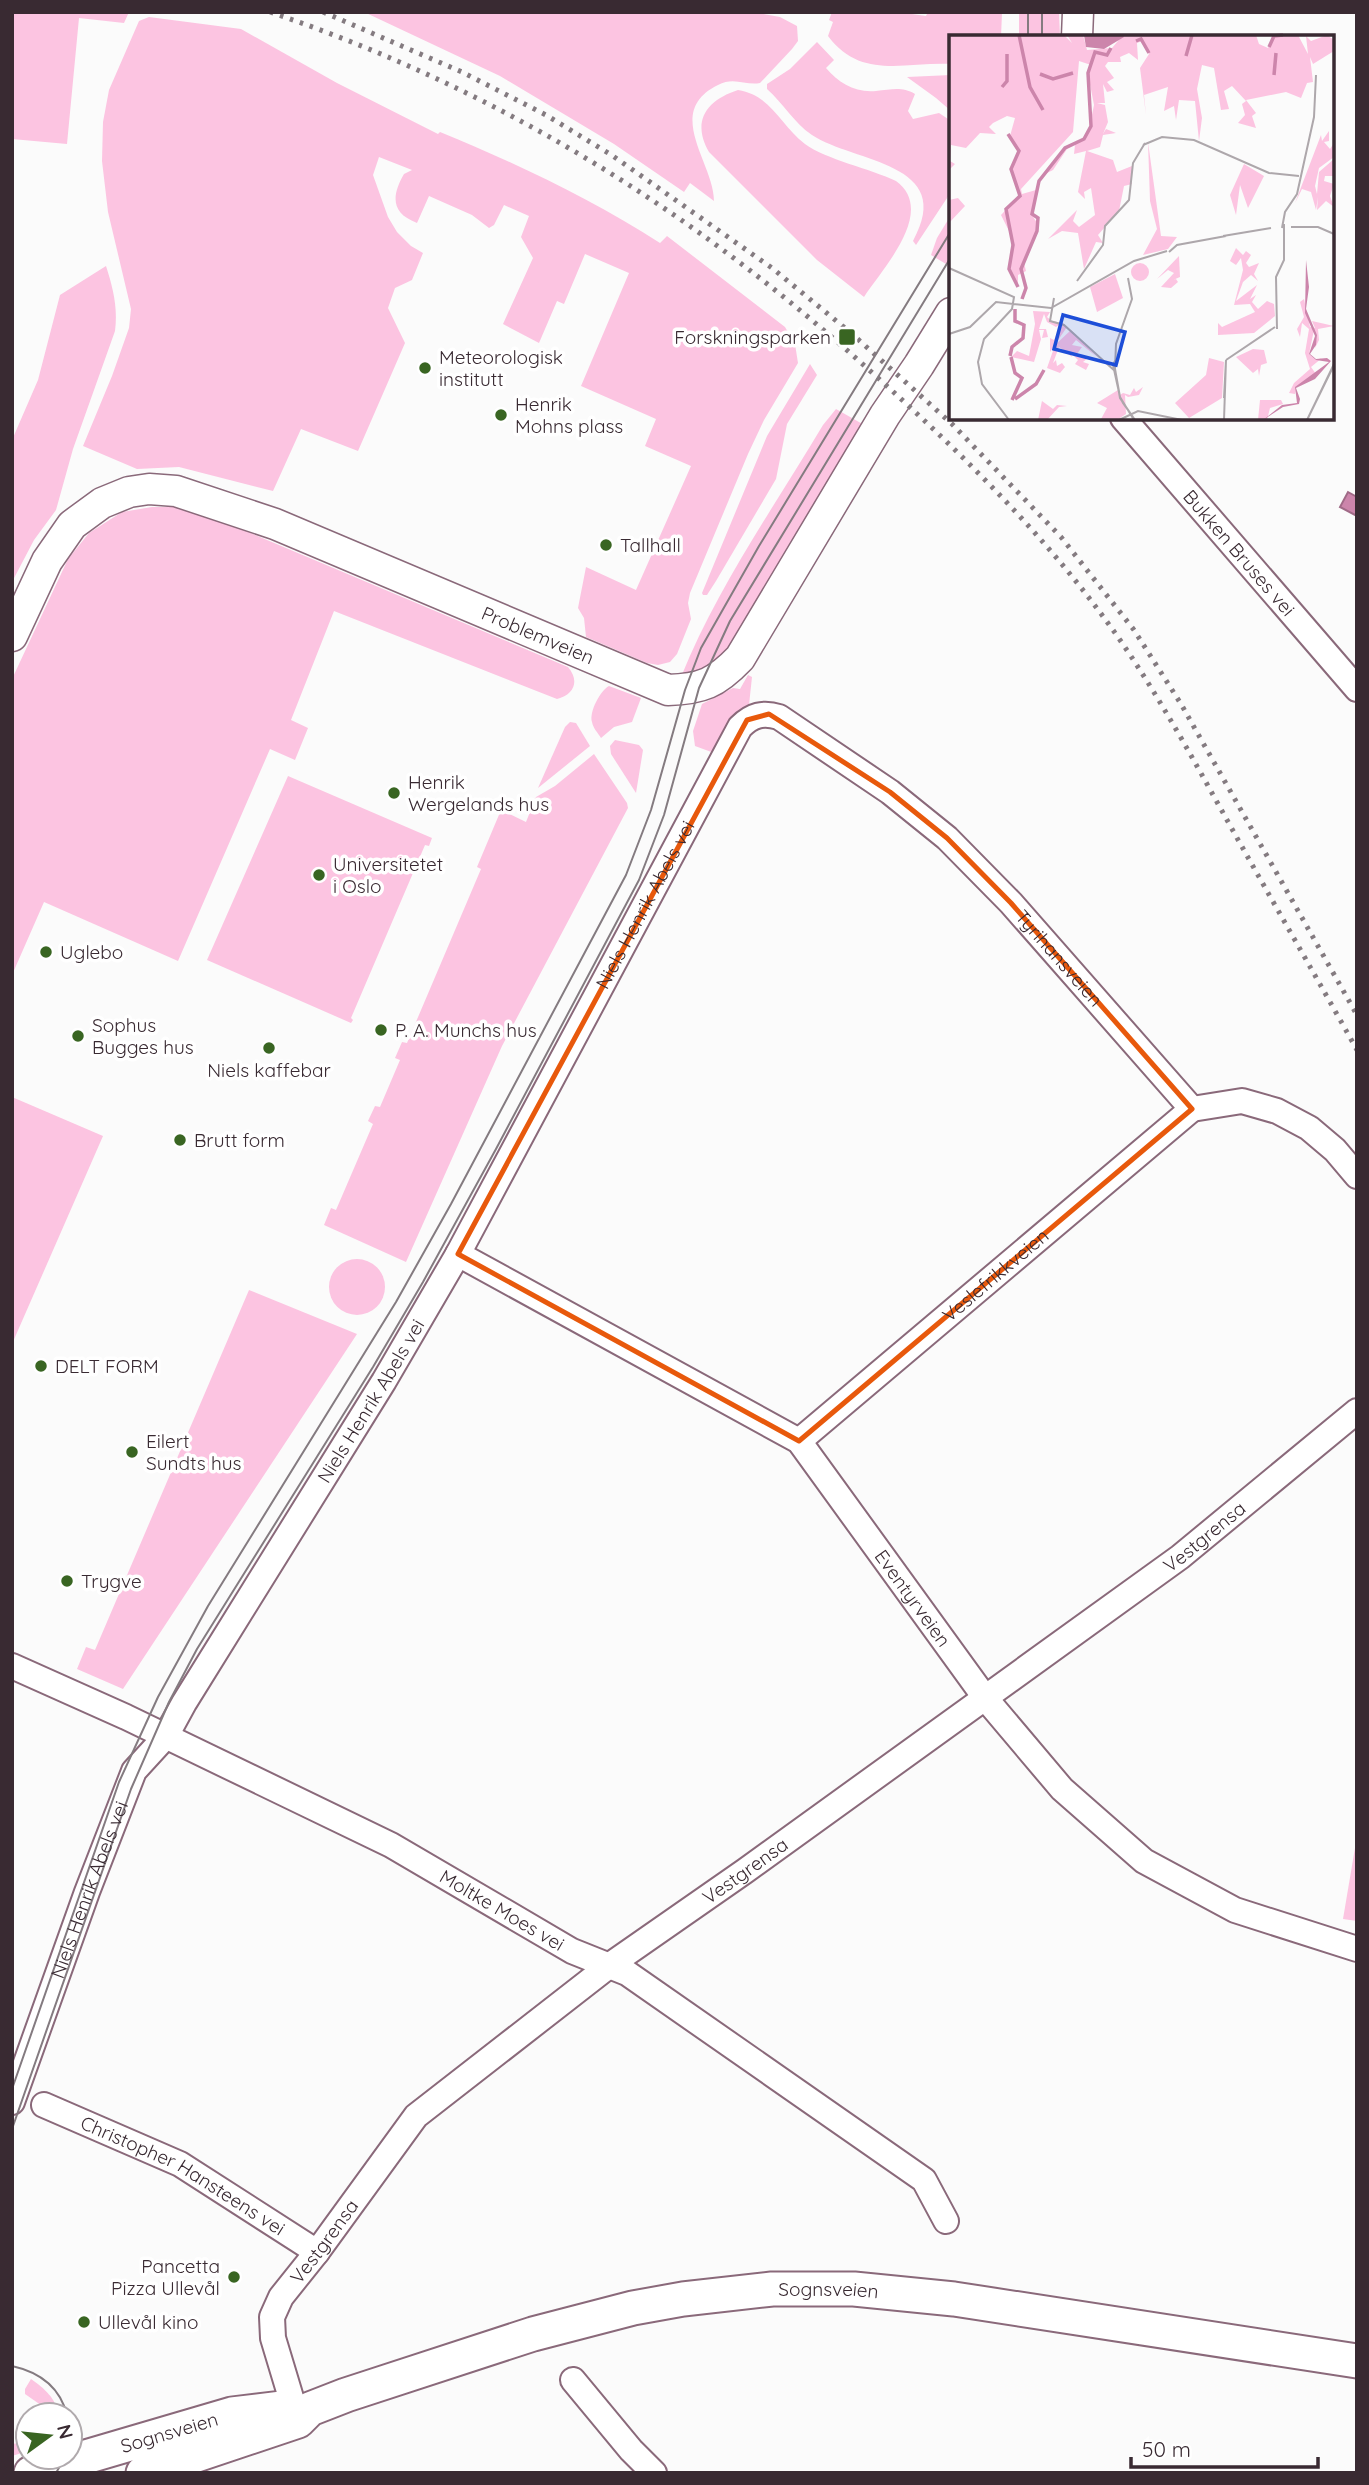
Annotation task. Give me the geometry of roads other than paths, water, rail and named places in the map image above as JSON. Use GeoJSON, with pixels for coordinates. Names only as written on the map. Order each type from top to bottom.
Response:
{"type":"FeatureCollection","features":[{"type":"Feature","properties":{"kind":"main road","name":"Sognsveien"},"geometry":{"type":"LineString","coordinates":[[143,2473],[300,2412],[451,2359],[594,2318],[683,2299],[772,2290],[854,2289],[941,2297],[1357,2361]]}},
{"type":"Feature","properties":{"kind":"main road","name":"Sognsveien"},"geometry":{"type":"LineString","coordinates":[[36,2472],[232,2414],[300,2412]]}},
{"type":"Feature","properties":{"kind":"street"},"geometry":{"type":"LineString","coordinates":[[1077,35],[1078,12]]}},
{"type":"Feature","properties":{"kind":"street","name":"Problemveien"},"geometry":{"type":"LineString","coordinates":[[12,636],[47,561],[72,525],[102,503],[129,492],[149,489],[176,491],[275,524],[667,690],[699,688],[721,678],[740,658],[885,415],[949,316]]}},
{"type":"Feature","properties":{"kind":"street","name":"Bukken Bruses vei"},"geometry":{"type":"LineString","coordinates":[[1124,420],[1357,689]]}},
{"type":"Feature","properties":{"kind":"street","name":"Tyrihansveien"},"geometry":{"type":"LineString","coordinates":[[759,714],[779,717],[833,751],[947,838],[1011,903],[1192,1109]]}},
{"type":"Feature","properties":{"kind":"street","name":"Niels Henrik Abels vei"},"geometry":{"type":"LineString","coordinates":[[12,2102],[87,1892],[134,1772],[166,1736],[384,1381],[458,1254],[740,727],[759,714]]}},
{"type":"Feature","properties":{"kind":"street"},"geometry":{"type":"LineString","coordinates":[[1192,1109],[1242,1101],[1277,1111],[1309,1128],[1335,1150],[1357,1176]]}},
{"type":"Feature","properties":{"kind":"street","name":"Veslefrikkveien"},"geometry":{"type":"LineString","coordinates":[[799,1441],[1192,1109]]}},
{"type":"Feature","properties":{"kind":"street","name":"Eventyrveien"},"geometry":{"type":"LineString","coordinates":[[458,1254],[799,1441],[985,1699],[1062,1789],[1144,1861],[1235,1910],[1357,1949]]}},
{"type":"Feature","properties":{"kind":"street","name":"Vestgrensa"},"geometry":{"type":"LineString","coordinates":[[300,2412],[273,2338],[272,2317],[281,2297],[416,2116],[610,1965],[1180,1557],[1356,1411]]}},
{"type":"Feature","properties":{"kind":"street","name":"Moltke Moes vei"},"geometry":{"type":"LineString","coordinates":[[12,1666],[166,1736],[391,1845],[572,1951],[610,1965],[638,1980],[924,2180],[946,2221]]}},
{"type":"Feature","properties":{"kind":"street","name":"Christopher Hansteens vei"},"geometry":{"type":"LineString","coordinates":[[44,2105],[180,2164],[317,2252]]}},
{"type":"Feature","properties":{"kind":"street"},"geometry":{"type":"LineString","coordinates":[[573,2380],[654,2473]]}},
{"type":"Feature","properties":{"kind":"tram line"},"geometry":{"type":"LineString","coordinates":[[1028,12],[1028,35]]}},
{"type":"Feature","properties":{"kind":"tram line"},"geometry":{"type":"LineString","coordinates":[[1042,12],[1042,35]]}},
{"type":"Feature","properties":{"kind":"tram line"},"geometry":{"type":"LineString","coordinates":[[12,2089],[119,1782],[158,1697],[208,1606],[396,1302],[451,1204],[626,875],[651,810],[685,690],[701,648],[759,546],[949,234]]}},
{"type":"Feature","properties":{"kind":"tram line"},"geometry":{"type":"LineString","coordinates":[[12,2129],[131,1789],[169,1702],[197,1649],[373,1367],[496,1149],[639,880],[664,815],[699,688],[730,621],[949,260]]}},
{"type":"Feature","properties":{"kind":"tram line"},"geometry":{"type":"LineString","coordinates":[[12,2366],[31,2372],[47,2382],[62,2401]]}},
{"type":"Feature","properties":{"kind":"railway"},"geometry":{"type":"LineString","coordinates":[[270,12],[429,75],[504,112],[648,197],[783,297],[849,352],[958,453],[1060,561],[1120,640],[1176,729],[1357,1050]]}},
{"type":"Feature","properties":{"kind":"railway"},"geometry":{"type":"LineString","coordinates":[[323,12],[462,72],[546,115],[613,156],[772,268],[851,333],[952,424],[1061,537],[1134,630],[1181,704],[1357,1015]]}},
{"type":"Feature","properties":{"kind":"place","name":"Forskningsparken"},"geometry":{"type":"Point","coordinates":[847,337]}},
{"type":"Feature","properties":{"kind":"place","name":"Meteorologisk institutt"},"geometry":{"type":"Point","coordinates":[425,368]}},
{"type":"Feature","properties":{"kind":"place","name":"Henrik Mohns plass"},"geometry":{"type":"Point","coordinates":[501,415]}},
{"type":"Feature","properties":{"kind":"place","name":"Tallhall"},"geometry":{"type":"Point","coordinates":[606,545]}},
{"type":"Feature","properties":{"kind":"place","name":"Henrik Wergelands hus"},"geometry":{"type":"Point","coordinates":[394,793]}},
{"type":"Feature","properties":{"kind":"place","name":"Universitetet i Oslo"},"geometry":{"type":"Point","coordinates":[319,875]}},
{"type":"Feature","properties":{"kind":"place","name":"Uglebo"},"geometry":{"type":"Point","coordinates":[46,952]}},
{"type":"Feature","properties":{"kind":"place","name":"P. A. Munchs hus"},"geometry":{"type":"Point","coordinates":[381,1030]}},
{"type":"Feature","properties":{"kind":"place","name":"Sophus Bugges hus"},"geometry":{"type":"Point","coordinates":[78,1036]}},
{"type":"Feature","properties":{"kind":"place","name":"Niels kaffebar"},"geometry":{"type":"Point","coordinates":[269,1048]}},
{"type":"Feature","properties":{"kind":"place","name":"Brutt form"},"geometry":{"type":"Point","coordinates":[180,1140]}},
{"type":"Feature","properties":{"kind":"place","name":"DELT FORM"},"geometry":{"type":"Point","coordinates":[41,1366]}},
{"type":"Feature","properties":{"kind":"place","name":"Eilert Sundts hus"},"geometry":{"type":"Point","coordinates":[132,1452]}},
{"type":"Feature","properties":{"kind":"place","name":"Trygve"},"geometry":{"type":"Point","coordinates":[67,1581]}},
{"type":"Feature","properties":{"kind":"place","name":"Pancetta Pizza Ullevål"},"geometry":{"type":"Point","coordinates":[234,2277]}},
{"type":"Feature","properties":{"kind":"place","name":"Ullevål kino"},"geometry":{"type":"Point","coordinates":[84,2322]}}]}
